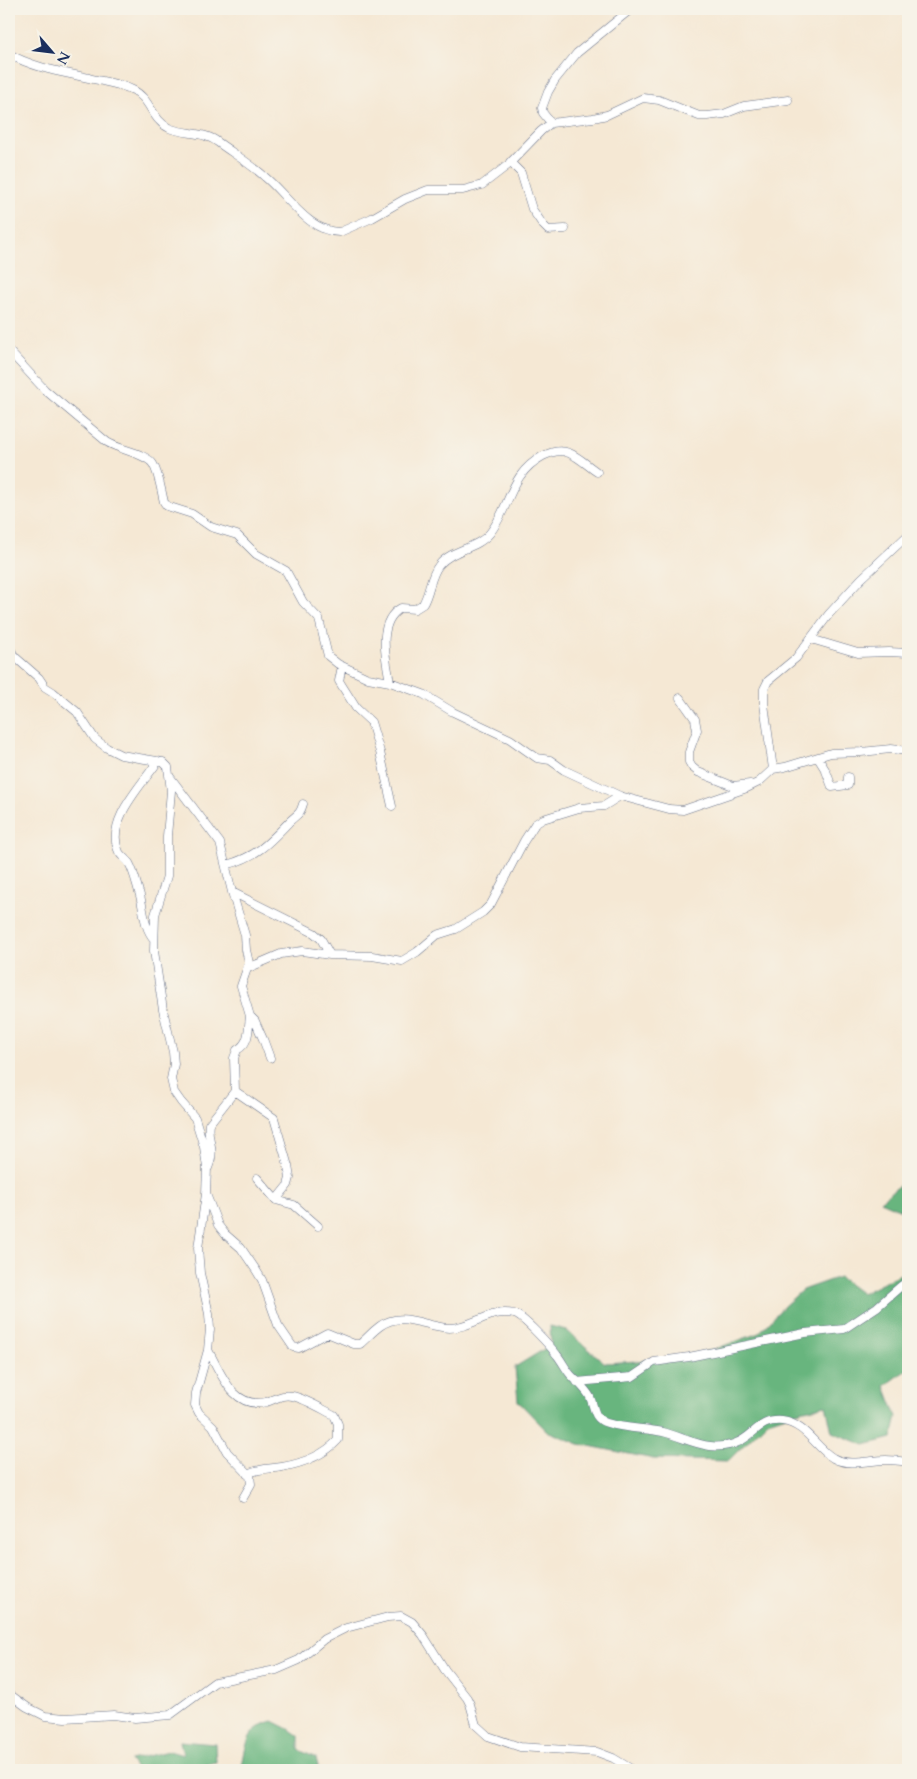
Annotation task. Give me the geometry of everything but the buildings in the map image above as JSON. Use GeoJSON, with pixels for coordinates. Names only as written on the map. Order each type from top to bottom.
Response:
{"type":"FeatureCollection","features":[{"type":"Feature","properties":{"kind":"street"},"geometry":{"type":"LineString","coordinates":[[551,123],[543,113],[542,108],[548,92],[556,80],[577,53],[631,9]]}},
{"type":"Feature","properties":{"kind":"street"},"geometry":{"type":"LineString","coordinates":[[9,54],[27,63],[56,72],[115,82],[134,91],[144,98],[162,124],[171,129],[205,136],[218,142],[261,173],[307,218],[323,228],[335,232],[340,232],[372,218],[405,199],[428,190],[464,190],[477,187],[492,178],[551,123],[607,115],[643,98],[659,100],[699,116],[724,114],[744,106],[788,100]]}},
{"type":"Feature","properties":{"kind":"street"},"geometry":{"type":"LineString","coordinates":[[510,162],[521,173],[529,202],[543,226],[548,230],[565,229]]}},
{"type":"Feature","properties":{"kind":"street"},"geometry":{"type":"LineString","coordinates":[[9,351],[45,390],[108,442],[141,456],[152,463],[166,506],[192,514],[211,527],[237,535],[256,554],[286,571],[303,602],[319,619],[328,656],[342,666],[368,678],[390,682],[423,694],[453,712],[510,739],[537,758],[550,760],[564,770],[620,796],[669,809],[683,810],[735,793],[759,782],[773,769],[831,753],[891,749],[908,751]]}},
{"type":"Feature","properties":{"kind":"street"},"geometry":{"type":"LineString","coordinates":[[390,682],[384,644],[389,622],[393,615],[401,608],[415,609],[423,604],[438,566],[452,555],[482,540],[486,536],[493,528],[515,483],[527,467],[546,455],[562,451],[574,456],[598,472]]}},
{"type":"Feature","properties":{"kind":"street"},"geometry":{"type":"LineString","coordinates":[[773,769],[764,704],[764,689],[768,681],[796,658],[829,614],[908,534]]}},
{"type":"Feature","properties":{"kind":"street"},"geometry":{"type":"LineString","coordinates":[[811,639],[858,653],[908,653]]}},
{"type":"Feature","properties":{"kind":"street"},"geometry":{"type":"LineString","coordinates":[[9,647],[15,657],[39,678],[45,687],[76,712],[95,739],[121,755],[166,764],[170,776],[167,876],[155,915],[154,951],[163,1010],[173,1052],[174,1064],[171,1079],[174,1092],[195,1118],[208,1168],[198,1248],[200,1273],[210,1314],[208,1350],[196,1393],[195,1404],[199,1413],[213,1426],[227,1452],[250,1476],[251,1484],[243,1498]]}},
{"type":"Feature","properties":{"kind":"street"},"geometry":{"type":"LineString","coordinates":[[342,666],[339,681],[356,708],[371,722],[392,806]]}},
{"type":"Feature","properties":{"kind":"street"},"geometry":{"type":"LineString","coordinates":[[680,698],[694,719],[697,730],[689,752],[689,762],[692,767],[698,772],[733,786],[759,782]]}},
{"type":"Feature","properties":{"kind":"street"},"geometry":{"type":"LineString","coordinates":[[818,758],[826,770],[831,786],[834,788],[848,785],[848,777]]}},
{"type":"Feature","properties":{"kind":"street"},"geometry":{"type":"LineString","coordinates":[[154,939],[146,925],[144,908],[133,871],[119,851],[116,837],[118,823],[124,810],[136,789],[148,777],[158,761]]}},
{"type":"Feature","properties":{"kind":"street"},"geometry":{"type":"LineString","coordinates":[[170,776],[220,842],[232,892],[244,928],[249,963],[241,986],[250,1016],[246,1042],[244,1046],[237,1050],[234,1058],[234,1090],[209,1124],[212,1158],[208,1168]]}},
{"type":"Feature","properties":{"kind":"street"},"geometry":{"type":"LineString","coordinates":[[248,968],[281,954],[302,952],[372,956],[402,961],[436,935],[456,929],[483,912],[491,904],[524,841],[538,821],[579,808],[599,807],[620,796]]}},
{"type":"Feature","properties":{"kind":"street"},"geometry":{"type":"LineString","coordinates":[[226,865],[254,855],[266,846],[299,814],[303,804]]}},
{"type":"Feature","properties":{"kind":"street"},"geometry":{"type":"LineString","coordinates":[[232,892],[314,933],[322,939],[330,955]]}},
{"type":"Feature","properties":{"kind":"street"},"geometry":{"type":"LineString","coordinates":[[250,1016],[255,1021],[264,1039],[270,1058]]}},
{"type":"Feature","properties":{"kind":"street"},"geometry":{"type":"LineString","coordinates":[[234,1090],[274,1118],[290,1178],[288,1185],[276,1200]]}},
{"type":"Feature","properties":{"kind":"street"},"geometry":{"type":"LineString","coordinates":[[257,1178],[276,1200],[294,1205],[318,1226]]}},
{"type":"Feature","properties":{"kind":"street"},"geometry":{"type":"LineString","coordinates":[[206,1194],[218,1225],[240,1248],[262,1280],[266,1298],[278,1325],[293,1347],[299,1348],[327,1334],[354,1344],[360,1344],[380,1326],[399,1319],[406,1318],[450,1328],[473,1323],[490,1314],[507,1313],[520,1316],[525,1320],[557,1354],[577,1382],[590,1396],[598,1419],[609,1424],[664,1432],[712,1447],[736,1443],[752,1433],[758,1426],[772,1421],[784,1421],[805,1431],[834,1458],[852,1462],[887,1460],[908,1462]]}},
{"type":"Feature","properties":{"kind":"street"},"geometry":{"type":"LineString","coordinates":[[577,1382],[632,1376],[654,1362],[689,1357],[805,1333],[844,1329],[877,1307],[908,1281]]}},
{"type":"Feature","properties":{"kind":"street"},"geometry":{"type":"LineString","coordinates":[[208,1350],[235,1395],[248,1402],[266,1402],[281,1395],[294,1396],[334,1415],[338,1424],[338,1440],[329,1450],[311,1460],[282,1467],[257,1469],[247,1474]]}},
{"type":"Feature","properties":{"kind":"street"},"geometry":{"type":"LineString","coordinates":[[9,1694],[27,1707],[45,1716],[65,1718],[114,1715],[135,1718],[170,1715],[215,1682],[276,1670],[299,1660],[324,1639],[346,1628],[388,1617],[401,1616],[412,1622],[423,1635],[445,1670],[467,1698],[476,1725],[488,1736],[520,1747],[597,1752],[633,1770]]}},
{"type":"Feature","properties":{"kind":"green space"},"geometry":{"type":"Polygon","coordinates":[[[908,1179],[908,1213],[880,1201],[908,1179]]]}},
{"type":"Feature","properties":{"kind":"green space"},"geometry":{"type":"Polygon","coordinates":[[[908,1270],[908,1370],[885,1386],[897,1417],[892,1438],[865,1445],[832,1432],[826,1405],[768,1421],[728,1461],[654,1459],[579,1444],[547,1431],[518,1401],[515,1367],[551,1345],[550,1326],[566,1330],[605,1363],[671,1359],[712,1350],[759,1333],[802,1290],[839,1277],[862,1294],[908,1270]]]}},
{"type":"Feature","properties":{"kind":"green space"},"geometry":{"type":"Polygon","coordinates":[[[273,1721],[299,1736],[299,1750],[316,1758],[319,1770],[241,1770],[246,1746],[252,1733],[264,1724],[273,1721]]]}},
{"type":"Feature","properties":{"kind":"green space"},"geometry":{"type":"Polygon","coordinates":[[[180,1741],[215,1744],[216,1762],[198,1767],[197,1770],[137,1770],[130,1760],[169,1751],[183,1755],[180,1741]]]}}]}
